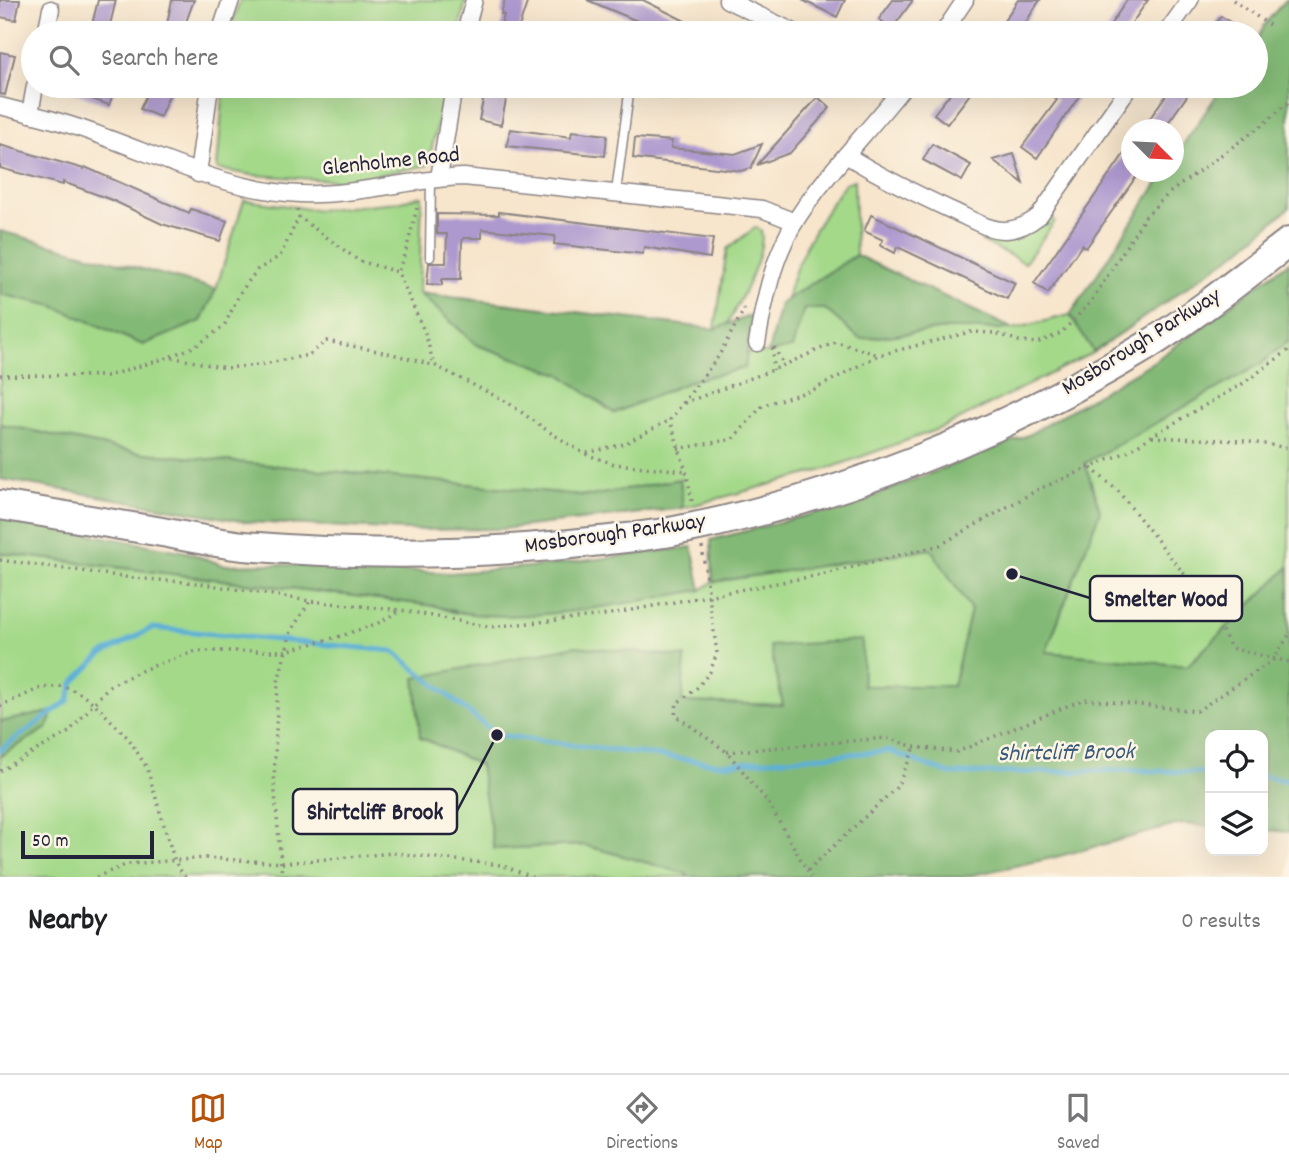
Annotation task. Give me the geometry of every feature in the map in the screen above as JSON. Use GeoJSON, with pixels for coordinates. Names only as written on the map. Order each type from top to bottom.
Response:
{"type":"FeatureCollection","features":[{"type":"Feature","properties":{"kind":"highway","name":"Mosborough Parkway"},"geometry":{"type":"LineString","coordinates":[[0,505],[241,545],[325,550],[424,552],[538,547],[672,532],[765,510],[860,480],[956,444],[1042,404],[1147,346],[1238,282],[1289,242]]}},
{"type":"Feature","properties":{"kind":"street"},"geometry":{"type":"LineString","coordinates":[[224,21],[231,0]]}},
{"type":"Feature","properties":{"kind":"street"},"geometry":{"type":"LineString","coordinates":[[468,21],[474,0]]}},
{"type":"Feature","properties":{"kind":"street"},"geometry":{"type":"LineString","coordinates":[[727,0],[771,21]]}},
{"type":"Feature","properties":{"kind":"street"},"geometry":{"type":"LineString","coordinates":[[951,21],[965,0]]}},
{"type":"Feature","properties":{"kind":"street"},"geometry":{"type":"LineString","coordinates":[[1175,21],[1190,0]]}},
{"type":"Feature","properties":{"kind":"street"},"geometry":{"type":"LineString","coordinates":[[48,21],[51,9]]}},
{"type":"Feature","properties":{"kind":"street"},"geometry":{"type":"LineString","coordinates":[[30,114],[33,98]]}},
{"type":"Feature","properties":{"kind":"street"},"geometry":{"type":"LineString","coordinates":[[198,174],[208,98]]}},
{"type":"Feature","properties":{"kind":"street"},"geometry":{"type":"LineString","coordinates":[[435,178],[452,98]]}},
{"type":"Feature","properties":{"kind":"street"},"geometry":{"type":"LineString","coordinates":[[757,343],[771,277],[795,222],[824,181],[894,98]]}},
{"type":"Feature","properties":{"kind":"street"},"geometry":{"type":"LineString","coordinates":[[846,155],[885,179],[984,226],[1002,230],[1017,228],[1039,216],[1122,98]]}},
{"type":"Feature","properties":{"kind":"street","name":"Glenholme Road"},"geometry":{"type":"LineString","coordinates":[[0,106],[106,137],[198,174],[243,186],[299,194],[348,192],[435,178],[486,179],[762,209],[795,222]]}},
{"type":"Feature","properties":{"kind":"lane"},"geometry":{"type":"LineString","coordinates":[[616,192],[628,98]]}},
{"type":"Feature","properties":{"kind":"lane"},"geometry":{"type":"LineString","coordinates":[[430,257],[435,178]]}},
{"type":"Feature","properties":{"kind":"path"},"geometry":{"type":"LineString","coordinates":[[1233,0],[1263,21]]}},
{"type":"Feature","properties":{"kind":"path"},"geometry":{"type":"LineString","coordinates":[[678,449],[733,439],[764,405],[813,390],[879,355],[970,332],[995,333],[1019,341],[1037,343],[1061,333],[1090,303],[1145,217],[1169,193],[1261,127],[1289,102]]}},
{"type":"Feature","properties":{"kind":"path"},"geometry":{"type":"LineString","coordinates":[[419,198],[408,247],[398,272],[425,333],[434,365]]}},
{"type":"Feature","properties":{"kind":"path"},"geometry":{"type":"LineString","coordinates":[[296,205],[299,217],[359,261],[398,272]]}},
{"type":"Feature","properties":{"kind":"path"},"geometry":{"type":"LineString","coordinates":[[0,375],[107,376],[170,357],[196,346],[224,326],[240,293],[257,270],[280,256],[299,217]]}},
{"type":"Feature","properties":{"kind":"path"},"geometry":{"type":"LineString","coordinates":[[585,454],[624,444],[670,420],[718,357],[747,303]]}},
{"type":"Feature","properties":{"kind":"path"},"geometry":{"type":"LineString","coordinates":[[170,357],[226,368],[259,365],[309,355],[326,341],[388,353],[434,365],[507,402],[585,454],[614,464],[686,471]]}},
{"type":"Feature","properties":{"kind":"path"},"geometry":{"type":"LineString","coordinates":[[682,404],[784,366],[836,342],[879,355]]}},
{"type":"Feature","properties":{"kind":"path"},"geometry":{"type":"LineString","coordinates":[[773,370],[773,345],[784,366]]}},
{"type":"Feature","properties":{"kind":"path"},"geometry":{"type":"LineString","coordinates":[[670,420],[692,501]]}},
{"type":"Feature","properties":{"kind":"path"},"geometry":{"type":"LineString","coordinates":[[1150,437],[1244,441],[1289,448]]}},
{"type":"Feature","properties":{"kind":"path"},"geometry":{"type":"LineString","coordinates":[[1090,468],[1118,491],[1209,605],[1231,648],[1289,662]]}},
{"type":"Feature","properties":{"kind":"path"},"geometry":{"type":"LineString","coordinates":[[702,545],[717,653],[710,673],[696,689],[677,703],[675,715],[727,752],[748,777],[766,801],[811,877]]}},
{"type":"Feature","properties":{"kind":"path"},"geometry":{"type":"LineString","coordinates":[[282,877],[274,781],[278,682],[291,631],[310,601]]}},
{"type":"Feature","properties":{"kind":"path"},"geometry":{"type":"LineString","coordinates":[[0,771],[69,732],[109,686],[145,669],[196,651],[285,651],[381,622],[401,610]]}},
{"type":"Feature","properties":{"kind":"path"},"geometry":{"type":"LineString","coordinates":[[727,752],[886,738],[915,747],[957,752],[1084,699],[1197,711],[1273,660],[1289,635]]}},
{"type":"Feature","properties":{"kind":"path"},"geometry":{"type":"LineString","coordinates":[[0,706],[41,688],[62,686],[78,692],[95,704],[129,739],[147,768],[175,862],[186,877]]}},
{"type":"Feature","properties":{"kind":"path"},"geometry":{"type":"LineString","coordinates":[[808,870],[897,787],[915,747]]}},
{"type":"Feature","properties":{"kind":"path"},"geometry":{"type":"LineString","coordinates":[[96,877],[128,864],[206,859],[282,863],[393,853],[501,865],[532,877]]}},
{"type":"Feature","properties":{"kind":"green space"},"geometry":{"type":"Polygon","coordinates":[[[240,0],[466,0],[461,21],[234,21],[240,0]]]}},
{"type":"Feature","properties":{"kind":"green space"},"geometry":{"type":"Polygon","coordinates":[[[1286,0],[1289,0],[1289,208],[1240,250],[1094,352],[1070,315],[1158,182],[1184,182],[1184,143],[1215,98],[1268,98],[1268,21],[1286,0]]]}},
{"type":"Feature","properties":{"kind":"green space"},"geometry":{"type":"Polygon","coordinates":[[[223,98],[443,98],[428,165],[345,181],[252,175],[217,169],[223,98]]]}},
{"type":"Feature","properties":{"kind":"green space"},"geometry":{"type":"Polygon","coordinates":[[[854,180],[856,255],[787,299],[797,266],[810,238],[845,183],[854,180]]]}},
{"type":"Feature","properties":{"kind":"green space"},"geometry":{"type":"Polygon","coordinates":[[[422,196],[419,293],[477,345],[560,374],[614,413],[693,380],[745,368],[747,352],[768,353],[804,309],[825,309],[860,339],[947,329],[1013,329],[1070,315],[1094,352],[944,427],[827,469],[683,508],[680,479],[591,496],[133,452],[0,424],[0,294],[54,306],[143,345],[201,320],[216,289],[244,200],[318,210],[396,202],[422,196]]]}},
{"type":"Feature","properties":{"kind":"green space"},"geometry":{"type":"Polygon","coordinates":[[[1048,216],[1055,221],[1025,263],[980,240],[984,233],[1040,224],[1048,216]]]}},
{"type":"Feature","properties":{"kind":"green space"},"geometry":{"type":"Polygon","coordinates":[[[756,227],[761,231],[762,241],[756,265],[727,325],[715,329],[727,249],[756,227]]]}},
{"type":"Feature","properties":{"kind":"green space"},"geometry":{"type":"Polygon","coordinates":[[[0,231],[216,289],[201,321],[143,345],[54,306],[0,294],[0,231]]]}},
{"type":"Feature","properties":{"kind":"green space"},"geometry":{"type":"Polygon","coordinates":[[[856,255],[1013,329],[947,329],[860,339],[825,309],[804,309],[792,348],[768,353],[780,304],[856,255]]]}},
{"type":"Feature","properties":{"kind":"green space"},"geometry":{"type":"Polygon","coordinates":[[[1289,262],[1289,340],[1262,363],[1085,463],[1100,511],[1046,652],[1187,666],[1289,567],[1289,832],[1268,830],[1268,730],[1205,730],[1205,826],[1180,824],[1052,858],[963,877],[686,877],[687,874],[584,845],[494,849],[480,765],[420,737],[415,678],[576,646],[685,657],[682,702],[783,705],[770,646],[862,640],[863,686],[953,686],[971,610],[931,549],[713,582],[711,540],[858,502],[1028,435],[1156,360],[1289,262]]]}},
{"type":"Feature","properties":{"kind":"green space"},"geometry":{"type":"Polygon","coordinates":[[[419,293],[715,329],[752,315],[745,368],[693,380],[614,413],[560,374],[477,345],[419,293]]]}},
{"type":"Feature","properties":{"kind":"green space"},"geometry":{"type":"Polygon","coordinates":[[[1289,340],[1289,567],[1187,666],[1046,652],[1100,511],[1085,463],[1262,363],[1289,340]]]}},
{"type":"Feature","properties":{"kind":"green space"},"geometry":{"type":"Polygon","coordinates":[[[0,424],[133,452],[591,496],[680,479],[683,508],[502,529],[408,530],[247,522],[0,479],[0,424]]]}},
{"type":"Feature","properties":{"kind":"green space"},"geometry":{"type":"Polygon","coordinates":[[[0,518],[186,552],[223,565],[268,564],[450,573],[542,566],[692,547],[701,590],[567,612],[497,616],[464,613],[436,606],[0,553],[0,518]]]}},
{"type":"Feature","properties":{"kind":"green space"},"geometry":{"type":"Polygon","coordinates":[[[931,549],[971,610],[953,686],[862,686],[862,640],[783,705],[682,702],[421,737],[480,765],[494,849],[584,845],[688,874],[686,877],[0,877],[0,756],[47,728],[54,711],[0,722],[0,553],[436,606],[455,613],[619,603],[701,590],[713,582],[931,549]]]}},
{"type":"Feature","properties":{"kind":"green space"},"geometry":{"type":"Polygon","coordinates":[[[54,711],[47,728],[0,756],[0,722],[54,711]]]}},
{"type":"Feature","properties":{"kind":"building"},"geometry":{"type":"Polygon","coordinates":[[[0,0],[20,0],[16,20],[0,17],[0,0]]]}},
{"type":"Feature","properties":{"kind":"building"},"geometry":{"type":"Polygon","coordinates":[[[98,0],[116,0],[111,21],[93,21],[98,0]]]}},
{"type":"Feature","properties":{"kind":"building"},"geometry":{"type":"Polygon","coordinates":[[[172,0],[194,0],[186,21],[168,21],[172,0]]]}},
{"type":"Feature","properties":{"kind":"building"},"geometry":{"type":"Polygon","coordinates":[[[505,0],[528,0],[521,21],[502,21],[504,15],[501,14],[505,0]]]}},
{"type":"Feature","properties":{"kind":"building"},"geometry":{"type":"Polygon","coordinates":[[[587,0],[643,0],[685,21],[637,21],[587,0]]]}},
{"type":"Feature","properties":{"kind":"building"},"geometry":{"type":"Polygon","coordinates":[[[802,0],[845,0],[837,17],[802,0]]]}},
{"type":"Feature","properties":{"kind":"building"},"geometry":{"type":"Polygon","coordinates":[[[893,0],[913,0],[898,21],[879,19],[893,0]]]}},
{"type":"Feature","properties":{"kind":"building"},"geometry":{"type":"Polygon","coordinates":[[[1018,0],[1040,0],[1027,21],[1004,21],[1018,0]]]}},
{"type":"Feature","properties":{"kind":"building"},"geometry":{"type":"Polygon","coordinates":[[[1127,0],[1148,0],[1133,21],[1113,21],[1127,0]]]}},
{"type":"Feature","properties":{"kind":"building"},"geometry":{"type":"Polygon","coordinates":[[[0,52],[15,55],[5,95],[0,94],[0,52]]]}},
{"type":"Feature","properties":{"kind":"building"},"geometry":{"type":"Polygon","coordinates":[[[89,98],[112,98],[109,105],[89,98]]]}},
{"type":"Feature","properties":{"kind":"building"},"geometry":{"type":"Polygon","coordinates":[[[145,98],[168,98],[160,117],[140,109],[145,98]]]}},
{"type":"Feature","properties":{"kind":"building"},"geometry":{"type":"Polygon","coordinates":[[[484,98],[506,98],[501,125],[479,120],[484,98]]]}},
{"type":"Feature","properties":{"kind":"building"},"geometry":{"type":"Polygon","coordinates":[[[817,98],[830,108],[790,153],[757,165],[817,98]]]}},
{"type":"Feature","properties":{"kind":"building"},"geometry":{"type":"Polygon","coordinates":[[[947,98],[967,98],[947,124],[934,114],[947,98]]]}},
{"type":"Feature","properties":{"kind":"building"},"geometry":{"type":"Polygon","coordinates":[[[1054,98],[1078,98],[1037,158],[1022,147],[1057,100],[1054,98]]]}},
{"type":"Feature","properties":{"kind":"building"},"geometry":{"type":"Polygon","coordinates":[[[1164,98],[1186,98],[1171,119],[1150,119],[1164,98]]]}},
{"type":"Feature","properties":{"kind":"building"},"geometry":{"type":"Polygon","coordinates":[[[510,129],[571,137],[572,131],[607,135],[605,156],[507,146],[510,129]]]}},
{"type":"Feature","properties":{"kind":"building"},"geometry":{"type":"Polygon","coordinates":[[[635,138],[672,141],[671,148],[735,154],[762,144],[751,168],[741,171],[633,158],[635,138]]]}},
{"type":"Feature","properties":{"kind":"building"},"geometry":{"type":"Polygon","coordinates":[[[932,144],[971,165],[962,181],[923,160],[932,144]]]}},
{"type":"Feature","properties":{"kind":"building"},"geometry":{"type":"Polygon","coordinates":[[[0,145],[84,169],[85,167],[189,213],[191,209],[227,221],[220,241],[162,224],[112,200],[63,182],[63,185],[0,168],[0,145]]]}},
{"type":"Feature","properties":{"kind":"building"},"geometry":{"type":"Polygon","coordinates":[[[1014,154],[1023,183],[993,160],[1014,154]]]}},
{"type":"Feature","properties":{"kind":"building"},"geometry":{"type":"Polygon","coordinates":[[[1121,158],[1121,182],[1132,182],[1086,248],[1082,245],[1048,293],[1034,283],[1121,158]]]}},
{"type":"Feature","properties":{"kind":"building"},"geometry":{"type":"Polygon","coordinates":[[[499,212],[713,239],[710,258],[644,247],[643,254],[554,244],[555,236],[482,229],[482,238],[464,238],[462,242],[461,279],[442,279],[442,285],[427,284],[429,263],[446,263],[447,234],[437,234],[437,214],[499,215],[499,212]]]}},
{"type":"Feature","properties":{"kind":"building"},"geometry":{"type":"Polygon","coordinates":[[[871,215],[1015,283],[1007,299],[902,249],[897,247],[895,253],[880,245],[883,240],[864,231],[871,215]]]}},
{"type":"Feature","properties":{"kind":"waterway","name":"Shirtcliff Brook"},"geometry":{"type":"LineString","coordinates":[[0,750],[68,701],[73,683],[101,655],[152,628],[393,651],[497,735],[721,764],[889,751],[950,774],[1127,770],[1205,773]]}},
{"type":"Feature","properties":{"kind":"waterway","name":"Shirtcliff Brook"},"geometry":{"type":"LineString","coordinates":[[1268,777],[1289,781]]}},
{"type":"Feature","properties":{"kind":"place","name":"Smelter Wood"},"geometry":{"type":"Point","coordinates":[1012,574]}},
{"type":"Feature","properties":{"kind":"place","name":"Shirtcliff Brook"},"geometry":{"type":"Point","coordinates":[497,735]}}]}
